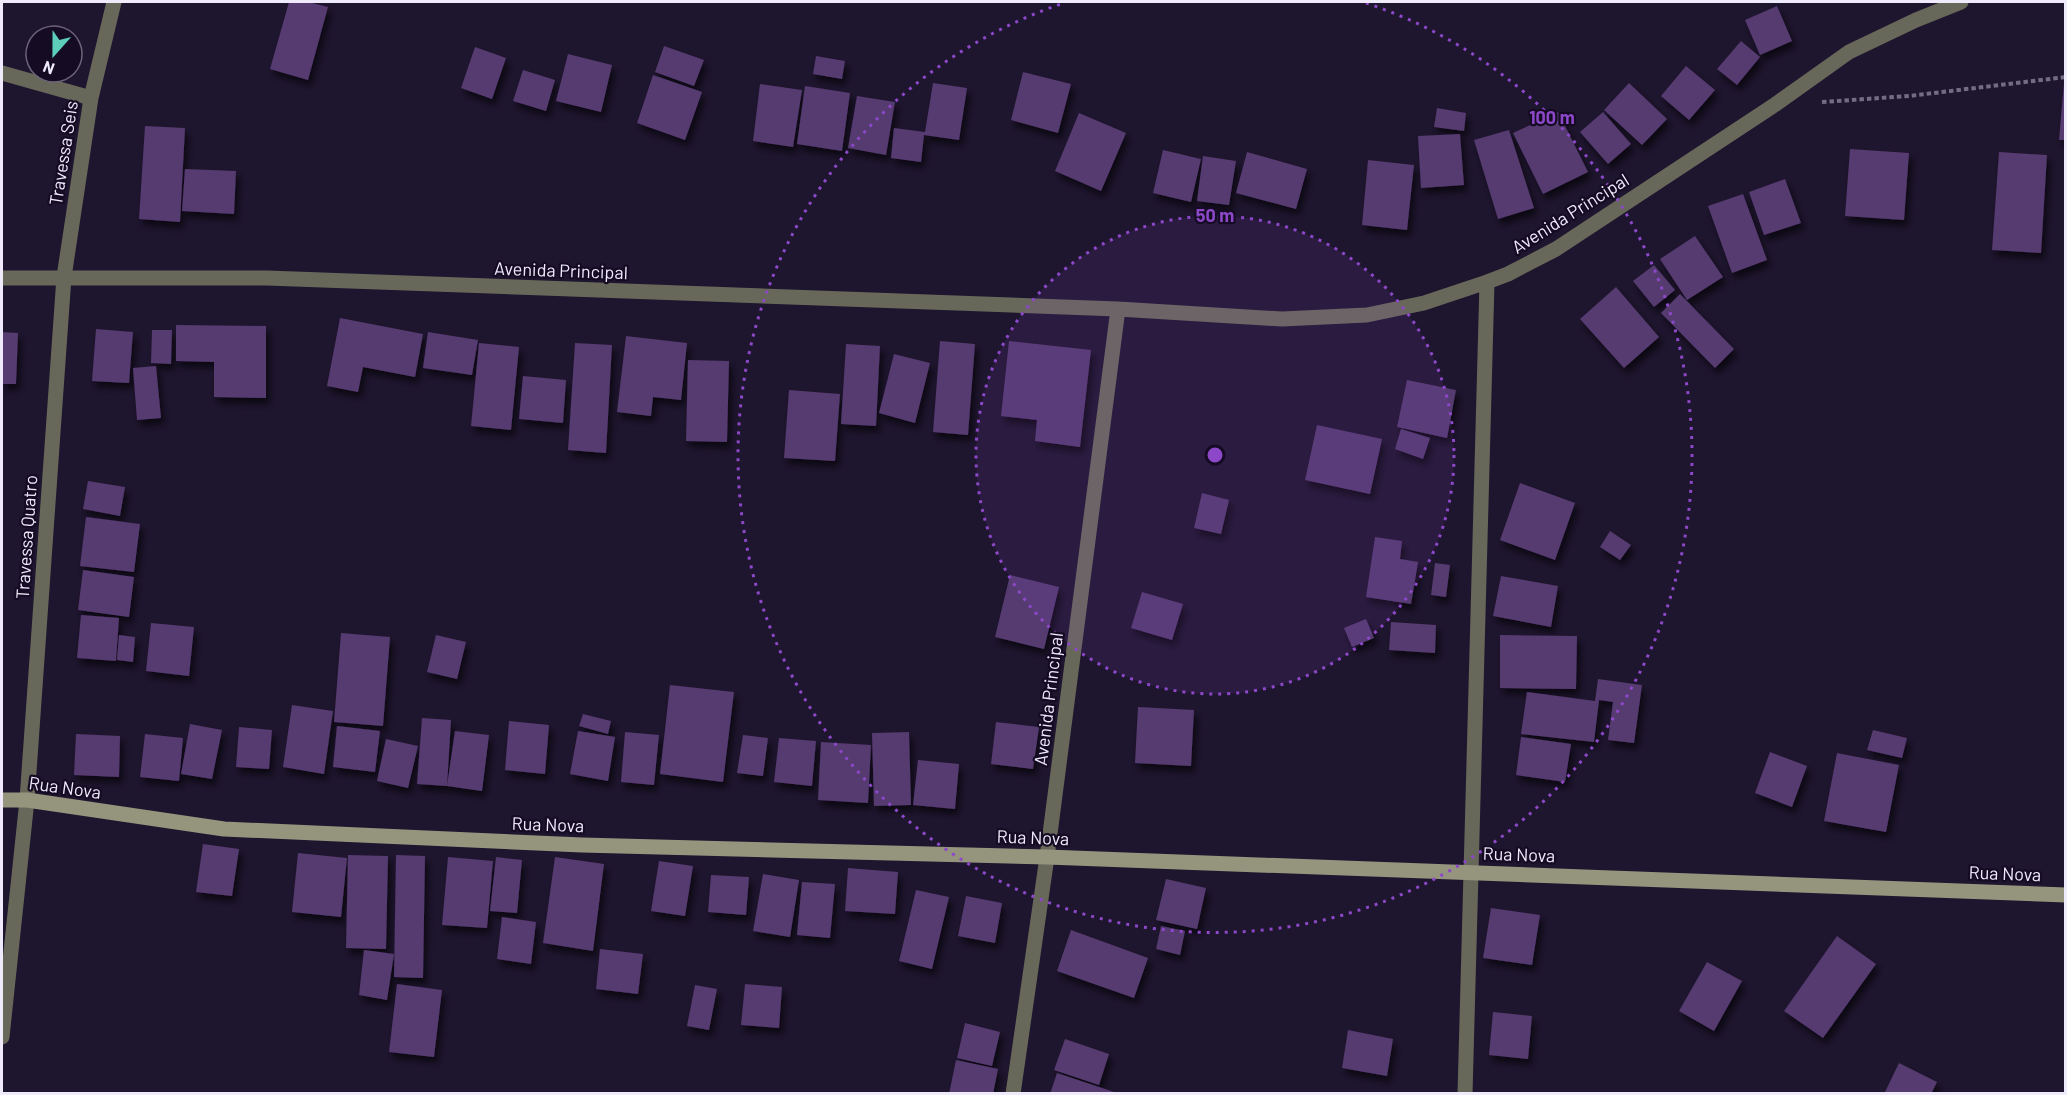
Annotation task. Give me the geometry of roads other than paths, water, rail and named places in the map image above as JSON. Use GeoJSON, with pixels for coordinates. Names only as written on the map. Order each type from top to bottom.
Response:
{"type":"FeatureCollection","features":[{"type":"Feature","properties":{"kind":"street","name":"Travessa Seis"},"geometry":{"type":"LineString","coordinates":[[63,277],[92,98],[114,2]]}},
{"type":"Feature","properties":{"kind":"street","name":"Avenida Principal"},"geometry":{"type":"LineString","coordinates":[[2,278],[267,278],[1118,309],[1282,319],[1367,315],[1424,303],[1487,282],[1508,274],[1556,249],[1773,106],[1848,52],[1960,2]]}},
{"type":"Feature","properties":{"kind":"street"},"geometry":{"type":"LineString","coordinates":[[2,74],[92,98]]}},
{"type":"Feature","properties":{"kind":"street","name":"Travessa Quatro"},"geometry":{"type":"LineString","coordinates":[[2,1037],[27,801],[63,277]]}},
{"type":"Feature","properties":{"kind":"street"},"geometry":{"type":"LineString","coordinates":[[1465,1094],[1487,282]]}},
{"type":"Feature","properties":{"kind":"street","name":"Avenida Principal"},"geometry":{"type":"LineString","coordinates":[[1013,1094],[1047,856],[1118,309]]}},
{"type":"Feature","properties":{"kind":"street","name":"Rua Nova"},"geometry":{"type":"LineString","coordinates":[[2,800],[27,801],[224,829],[582,845],[1047,856],[2066,895]]}}]}
